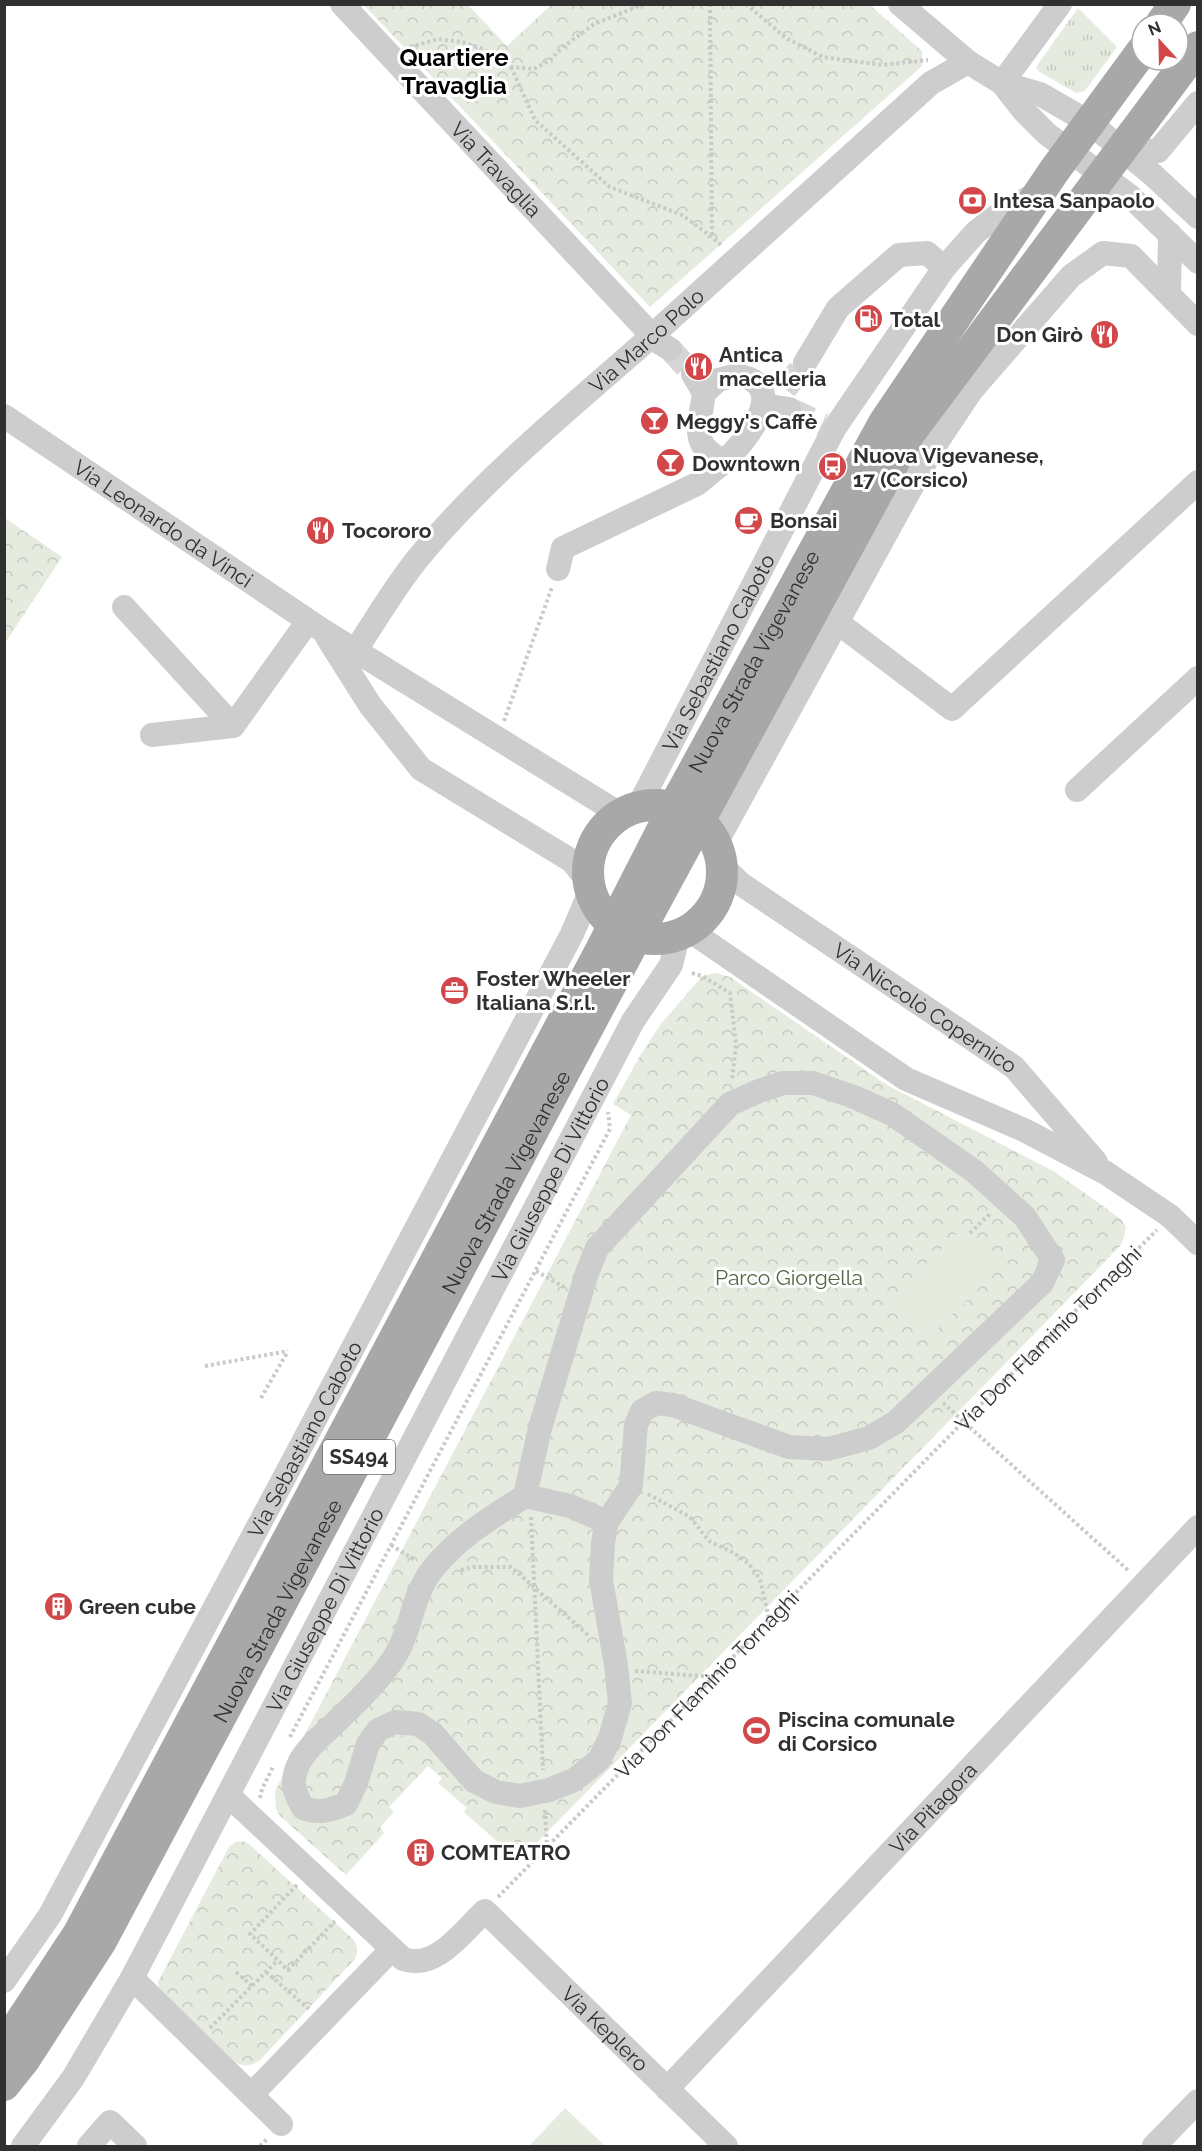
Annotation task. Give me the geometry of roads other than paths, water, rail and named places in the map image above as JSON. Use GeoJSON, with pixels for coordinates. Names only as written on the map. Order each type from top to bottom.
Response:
{"type":"FeatureCollection","features":[{"type":"Feature","properties":{"kind":"main road"},"geometry":{"type":"LineString","coordinates":[[1122,150],[1197,47]]}},
{"type":"Feature","properties":{"kind":"main road"},"geometry":{"type":"LineString","coordinates":[[1090,123],[1130,68]]}},
{"type":"Feature","properties":{"kind":"main road","name":"SS494"},"geometry":{"type":"LineString","coordinates":[[1068,151],[1090,123]]}},
{"type":"Feature","properties":{"kind":"main road","name":"SS494"},"geometry":{"type":"LineString","coordinates":[[1103,175],[1122,150]]}},
{"type":"Feature","properties":{"kind":"main road","name":"Nuova Strada Vigevanese"},"geometry":{"type":"LineString","coordinates":[[684,933],[698,924],[714,905],[722,883],[703,834],[884,423],[1068,151]]}},
{"type":"Feature","properties":{"kind":"main road","name":"Nuova Strada Vigevanese"},"geometry":{"type":"LineString","coordinates":[[4,2047],[79,1933],[625,931],[703,834],[909,434],[1103,175]]}},
{"type":"Feature","properties":{"kind":"main road"},"geometry":{"type":"LineString","coordinates":[[684,933],[654,939],[625,931],[596,905],[589,886],[588,866],[594,843],[604,828],[629,811],[650,805],[703,834]]}},
{"type":"Feature","properties":{"kind":"main road","name":"Nuova Strada Vigevanese"},"geometry":{"type":"LineString","coordinates":[[4,2085],[24,2060],[100,1941],[625,931]]}},
{"type":"Feature","properties":{"kind":"street","name":"Via Travaglia"},"geometry":{"type":"LineString","coordinates":[[342,4],[661,342]]}},
{"type":"Feature","properties":{"kind":"street"},"geometry":{"type":"LineString","coordinates":[[900,4],[968,62],[1002,83],[1040,94],[1090,123],[1153,175],[1197,217]]}},
{"type":"Feature","properties":{"kind":"street"},"geometry":{"type":"LineString","coordinates":[[1002,83],[1060,4]]}},
{"type":"Feature","properties":{"kind":"street","name":"Via Marco Polo"},"geometry":{"type":"LineString","coordinates":[[355,651],[417,560],[448,523],[502,469],[563,412],[661,342],[734,260],[931,83],[968,62]]}},
{"type":"Feature","properties":{"kind":"street"},"geometry":{"type":"LineString","coordinates":[[1002,83],[1024,111],[1047,134],[1130,196],[1197,262]]}},
{"type":"Feature","properties":{"kind":"street"},"geometry":{"type":"LineString","coordinates":[[1122,150],[1158,151],[1197,103]]}},
{"type":"Feature","properties":{"kind":"street","name":"Via Sebastiano Caboto"},"geometry":{"type":"LineString","coordinates":[[629,811],[829,427],[944,268],[976,232],[1002,212],[1040,192]]}},
{"type":"Feature","properties":{"kind":"street"},"geometry":{"type":"LineString","coordinates":[[1169,293],[1170,234]]}},
{"type":"Feature","properties":{"kind":"street"},"geometry":{"type":"LineString","coordinates":[[806,363],[838,308],[899,255],[927,253],[944,268]]}},
{"type":"Feature","properties":{"kind":"street"},"geometry":{"type":"LineString","coordinates":[[703,834],[837,622],[933,448],[971,392],[1071,276],[1103,253],[1131,256],[1197,324]]}},
{"type":"Feature","properties":{"kind":"street"},"geometry":{"type":"LineString","coordinates":[[558,569],[563,548],[697,484],[725,461],[738,448],[775,400],[756,382],[737,375],[698,383],[700,443],[710,455],[725,461]]}},
{"type":"Feature","properties":{"kind":"street","name":"Via Leonardo da Vinci"},"geometry":{"type":"LineString","coordinates":[[4,416],[315,626],[497,738],[629,811]]}},
{"type":"Feature","properties":{"kind":"street"},"geometry":{"type":"LineString","coordinates":[[837,622],[952,709],[1197,482]]}},
{"type":"Feature","properties":{"kind":"street"},"geometry":{"type":"LineString","coordinates":[[124,607],[233,726]]}},
{"type":"Feature","properties":{"kind":"street"},"geometry":{"type":"LineString","coordinates":[[152,735],[233,726],[315,626]]}},
{"type":"Feature","properties":{"kind":"street","name":"Via Leonardo da Vinci"},"geometry":{"type":"LineString","coordinates":[[315,626],[370,705],[421,769],[572,861],[589,886]]}},
{"type":"Feature","properties":{"kind":"street"},"geometry":{"type":"LineString","coordinates":[[1077,790],[1197,678]]}},
{"type":"Feature","properties":{"kind":"street"},"geometry":{"type":"LineString","coordinates":[[370,705],[374,692],[381,685],[400,679]]}},
{"type":"Feature","properties":{"kind":"street","name":"Via Niccolò Copernico"},"geometry":{"type":"LineString","coordinates":[[703,834],[741,884],[1014,1067],[1106,1173]]}},
{"type":"Feature","properties":{"kind":"street","name":"Via Sebastiano Caboto"},"geometry":{"type":"LineString","coordinates":[[4,1981],[50,1915],[283,1480],[572,934],[589,886]]}},
{"type":"Feature","properties":{"kind":"street","name":"Via Niccolò Copernico"},"geometry":{"type":"LineString","coordinates":[[684,933],[906,1079],[1024,1130],[1106,1173],[1170,1216],[1197,1243]]}},
{"type":"Feature","properties":{"kind":"street","name":"Via Giuseppe Di Vittorio"},"geometry":{"type":"LineString","coordinates":[[23,2146],[73,2078],[132,1978],[633,1021],[670,965],[684,933]]}},
{"type":"Feature","properties":{"kind":"street"},"geometry":{"type":"LineString","coordinates":[[783,1083],[813,1083],[854,1097],[892,1114],[974,1171],[1005,1199],[1024,1217],[1053,1260],[1042,1283],[896,1422],[869,1438],[828,1449],[789,1447],[673,1405],[656,1403],[642,1411],[636,1425],[631,1486],[608,1522],[603,1543],[601,1580],[620,1703],[610,1738],[599,1760],[574,1780],[544,1791],[520,1796],[496,1792],[474,1781],[433,1734],[418,1724],[395,1722],[378,1730],[368,1744],[356,1783],[346,1804],[326,1811],[314,1812],[303,1808],[294,1791],[294,1780],[300,1762],[311,1745],[361,1699],[396,1653],[406,1632],[415,1599],[432,1570],[457,1543],[525,1496],[540,1428],[597,1248],[730,1104],[759,1091],[783,1083]]}},
{"type":"Feature","properties":{"kind":"street"},"geometry":{"type":"LineString","coordinates":[[1170,1216],[1197,1225]]}},
{"type":"Feature","properties":{"kind":"street"},"geometry":{"type":"LineString","coordinates":[[525,1496],[570,1506],[608,1522]]}},
{"type":"Feature","properties":{"kind":"street","name":"Via Pitagora"},"geometry":{"type":"LineString","coordinates":[[667,2089],[1197,1527]]}},
{"type":"Feature","properties":{"kind":"street"},"geometry":{"type":"LineString","coordinates":[[229,1796],[392,1949],[252,2094]]}},
{"type":"Feature","properties":{"kind":"street","name":"Via Keplero"},"geometry":{"type":"LineString","coordinates":[[392,1949],[403,1959],[411,1961],[429,1959],[440,1953],[484,1911],[726,2146]]}},
{"type":"Feature","properties":{"kind":"street"},"geometry":{"type":"LineString","coordinates":[[132,1978],[281,2124]]}},
{"type":"Feature","properties":{"kind":"street"},"geometry":{"type":"LineString","coordinates":[[1154,2146],[1197,2101]]}},
{"type":"Feature","properties":{"kind":"street"},"geometry":{"type":"LineString","coordinates":[[89,2146],[110,2122],[135,2146]]}},
{"type":"Feature","properties":{"kind":"tunnel"},"geometry":{"type":"LineString","coordinates":[[670,349],[693,374]]}},
{"type":"Feature","properties":{"kind":"tunnel"},"geometry":{"type":"LineString","coordinates":[[785,389],[805,363]]}},
{"type":"Feature","properties":{"kind":"tunnel"},"geometry":{"type":"LineString","coordinates":[[789,409],[823,425]]}},
{"type":"Feature","properties":{"kind":"place","name":"Intesa Sanpaolo"},"geometry":{"type":"Point","coordinates":[972,200]}},
{"type":"Feature","properties":{"kind":"place","name":"Total"},"geometry":{"type":"Point","coordinates":[869,319]}},
{"type":"Feature","properties":{"kind":"place","name":"Don Girò"},"geometry":{"type":"Point","coordinates":[1104,334]}},
{"type":"Feature","properties":{"kind":"place","name":"Antica macelleria"},"geometry":{"type":"Point","coordinates":[698,366]}},
{"type":"Feature","properties":{"kind":"place","name":"Meggy's Caffè"},"geometry":{"type":"Point","coordinates":[655,421]}},
{"type":"Feature","properties":{"kind":"place","name":"Downtown"},"geometry":{"type":"Point","coordinates":[671,463]}},
{"type":"Feature","properties":{"kind":"place","name":"Nuova Vigevanese, 17 (Corsico)"},"geometry":{"type":"Point","coordinates":[832,467]}},
{"type":"Feature","properties":{"kind":"place","name":"Bonsai"},"geometry":{"type":"Point","coordinates":[749,520]}},
{"type":"Feature","properties":{"kind":"place","name":"Tocororo"},"geometry":{"type":"Point","coordinates":[321,530]}},
{"type":"Feature","properties":{"kind":"place","name":"Foster Wheeler Italiana S.r.l."},"geometry":{"type":"Point","coordinates":[455,990]}},
{"type":"Feature","properties":{"kind":"place","name":"Green cube"},"geometry":{"type":"Point","coordinates":[58,1606]}},
{"type":"Feature","properties":{"kind":"place","name":"Piscina comunale di Corsico"},"geometry":{"type":"Point","coordinates":[757,1731]}},
{"type":"Feature","properties":{"kind":"place","name":"COMTEATRO"},"geometry":{"type":"Point","coordinates":[420,1852]}},
{"type":"Feature","properties":{"kind":"district","name":"Quartiere Travaglia"},"geometry":{"type":"Point","coordinates":[454,71]}},
{"type":"Feature","properties":{"kind":"park label","name":"Parco Giorgella"},"geometry":{"type":"Point","coordinates":[789,1277]}}]}
